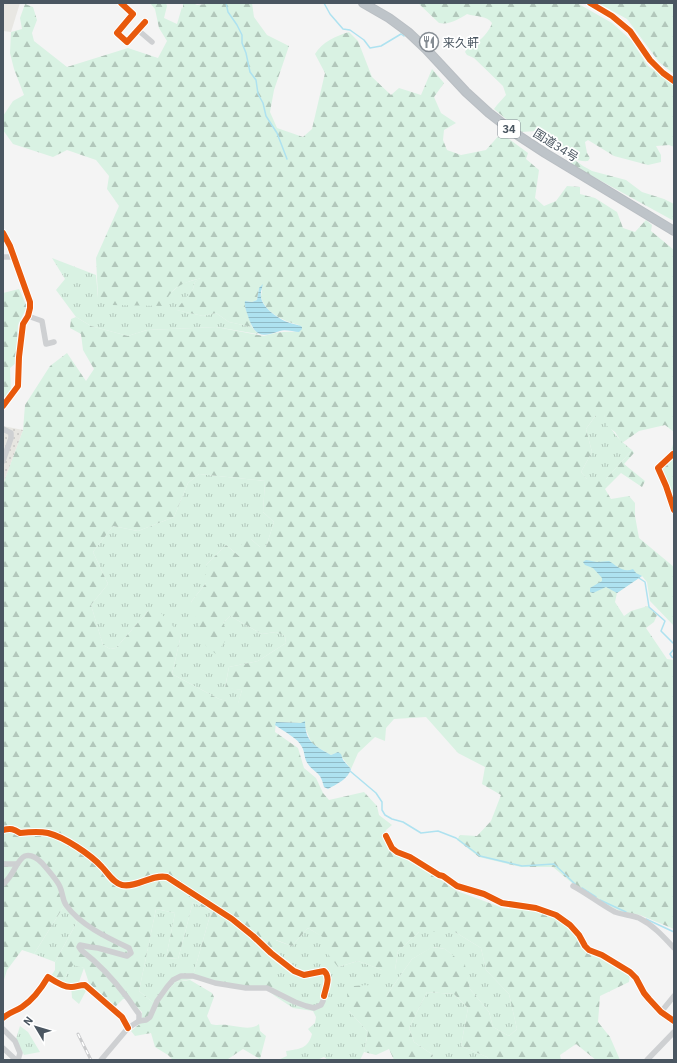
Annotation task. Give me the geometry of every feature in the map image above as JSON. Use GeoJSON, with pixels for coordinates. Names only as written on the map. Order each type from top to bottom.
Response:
{"type":"FeatureCollection","features":[{"type":"Feature","properties":{"kind":"highway","name":"国道34号"},"geometry":{"type":"LineString","coordinates":[[363,3],[389,18],[408,32],[466,92],[489,113],[519,136],[674,231]]}},
{"type":"Feature","properties":{"kind":"street"},"geometry":{"type":"LineString","coordinates":[[121,3],[133,14],[117,33],[127,42],[145,22]]}},
{"type":"Feature","properties":{"kind":"street"},"geometry":{"type":"LineString","coordinates":[[590,3],[612,16],[630,31],[650,60],[663,74],[674,81]]}},
{"type":"Feature","properties":{"kind":"street"},"geometry":{"type":"LineString","coordinates":[[138,30],[152,42]]}},
{"type":"Feature","properties":{"kind":"street"},"geometry":{"type":"LineString","coordinates":[[3,233],[14,257],[30,302],[28,316],[23,324],[19,357],[18,386],[3,406]]}},
{"type":"Feature","properties":{"kind":"street"},"geometry":{"type":"LineString","coordinates":[[3,257],[14,257]]}},
{"type":"Feature","properties":{"kind":"street"},"geometry":{"type":"LineString","coordinates":[[28,316],[42,321],[46,344],[54,342]]}},
{"type":"Feature","properties":{"kind":"street"},"geometry":{"type":"LineString","coordinates":[[3,429],[10,433],[11,438],[3,461]]}},
{"type":"Feature","properties":{"kind":"street"},"geometry":{"type":"LineString","coordinates":[[673,454],[658,468],[674,510]]}},
{"type":"Feature","properties":{"kind":"street"},"geometry":{"type":"LineString","coordinates":[[3,830],[14,829],[20,833],[44,832],[63,839],[86,853],[115,881],[123,885],[130,885],[158,876],[167,877],[232,919],[253,936],[270,953],[294,971],[301,975],[324,971],[328,977],[321,1006],[311,1008],[267,988],[236,987],[188,975],[181,976],[173,980],[157,1001],[150,1017],[146,1020],[139,1021],[128,1028],[101,1060]]}},
{"type":"Feature","properties":{"kind":"street"},"geometry":{"type":"LineString","coordinates":[[386,836],[392,848],[397,852],[419,862],[457,886],[484,894],[502,903],[536,908],[556,915],[570,926],[589,950],[608,958],[630,972],[636,978],[644,993],[662,1012],[674,1021]]}},
{"type":"Feature","properties":{"kind":"street"},"geometry":{"type":"LineString","coordinates":[[3,884],[11,876],[17,864],[25,856],[36,858],[60,886],[62,898],[66,906],[80,919],[107,937],[129,948],[131,953],[127,956],[80,944],[79,947],[101,967],[127,997],[131,1006],[139,1014],[139,1021]]}},
{"type":"Feature","properties":{"kind":"street"},"geometry":{"type":"LineString","coordinates":[[3,864],[17,864]]}},
{"type":"Feature","properties":{"kind":"street"},"geometry":{"type":"LineString","coordinates":[[573,886],[615,912],[637,918],[651,925],[674,948]]}},
{"type":"Feature","properties":{"kind":"street"},"geometry":{"type":"LineString","coordinates":[[3,1018],[22,1007],[34,997],[42,988],[48,977],[60,984],[72,987],[85,985],[122,1017],[128,1028]]}},
{"type":"Feature","properties":{"kind":"street"},"geometry":{"type":"LineString","coordinates":[[662,1012],[674,996]]}},
{"type":"Feature","properties":{"kind":"street"},"geometry":{"type":"LineString","coordinates":[[3,1029],[15,1041],[20,1053],[17,1060],[3,1048]]}},
{"type":"Feature","properties":{"kind":"street"},"geometry":{"type":"LineString","coordinates":[[646,1060],[674,1032]]}},
{"type":"Feature","properties":{"kind":"shaded area"},"geometry":{"type":"Polygon","coordinates":[[[3,3],[20,3],[11,32],[3,31],[3,3]]]}},
{"type":"Feature","properties":{"kind":"green space"},"geometry":{"type":"Polygon","coordinates":[[[150,3],[166,3],[167,6],[164,18],[177,24],[182,7],[183,9],[183,3],[193,3],[197,5],[215,3],[252,3],[254,17],[267,35],[289,46],[274,90],[270,112],[277,128],[303,137],[312,129],[325,73],[315,54],[321,46],[334,38],[349,32],[358,41],[372,77],[391,95],[399,88],[421,95],[432,69],[444,83],[434,97],[441,113],[456,123],[444,130],[443,140],[447,150],[461,155],[486,150],[501,133],[528,153],[526,159],[539,170],[535,198],[544,206],[556,201],[567,186],[580,187],[580,194],[595,198],[617,212],[623,228],[635,232],[646,220],[652,225],[651,231],[674,250],[674,432],[665,425],[639,431],[622,443],[615,432],[607,426],[604,415],[596,415],[586,429],[592,452],[581,472],[587,479],[606,479],[632,450],[634,453],[624,464],[645,481],[642,487],[621,473],[605,489],[611,499],[629,496],[635,503],[635,516],[639,538],[674,567],[674,626],[650,601],[647,582],[642,576],[617,593],[615,602],[624,616],[631,611],[648,606],[657,615],[654,622],[646,628],[667,659],[674,660],[674,929],[640,915],[622,912],[597,900],[572,883],[553,867],[521,867],[479,857],[457,840],[460,835],[477,836],[491,821],[501,795],[482,784],[485,767],[458,753],[426,717],[394,719],[386,728],[385,741],[375,737],[358,753],[351,769],[338,752],[331,755],[312,744],[305,727],[301,723],[276,722],[275,732],[298,748],[304,768],[316,778],[323,793],[329,800],[364,792],[377,806],[379,815],[392,825],[386,830],[383,839],[393,852],[416,863],[457,891],[503,908],[536,911],[555,918],[568,927],[578,937],[586,951],[607,960],[630,974],[629,982],[600,996],[598,1022],[610,1037],[620,1060],[596,1060],[576,1044],[560,1055],[561,1060],[489,1060],[487,1057],[461,1046],[468,1008],[454,994],[427,992],[409,1028],[414,1042],[433,1055],[431,1060],[394,1060],[389,1049],[376,1055],[364,1052],[368,1032],[349,1011],[347,994],[354,986],[367,985],[386,996],[412,959],[432,947],[445,949],[465,965],[470,989],[489,1012],[493,1027],[509,1036],[517,1029],[509,994],[486,970],[481,948],[455,932],[419,932],[398,951],[395,970],[382,970],[358,961],[338,967],[328,954],[329,941],[308,928],[292,946],[276,940],[275,996],[265,988],[192,979],[211,912],[193,902],[178,959],[166,958],[175,913],[156,909],[139,991],[156,1005],[175,982],[190,980],[212,993],[214,997],[207,1016],[211,1024],[248,1028],[259,1024],[260,1031],[266,1036],[260,1059],[243,1049],[228,1059],[229,1060],[173,1060],[155,1047],[151,1033],[135,1036],[131,1031],[142,1022],[142,1012],[129,999],[123,999],[115,1007],[89,983],[84,968],[73,965],[67,973],[64,983],[51,976],[55,970],[55,962],[77,922],[64,906],[34,954],[22,950],[7,970],[3,983],[3,484],[23,430],[25,405],[50,366],[67,353],[86,381],[94,369],[83,350],[81,334],[70,328],[71,319],[76,317],[91,326],[128,336],[147,330],[216,327],[264,336],[281,332],[299,332],[299,325],[282,319],[266,307],[261,296],[262,290],[259,288],[257,300],[252,302],[246,301],[245,306],[252,327],[229,322],[216,313],[203,316],[176,310],[193,289],[195,282],[201,278],[178,286],[170,294],[164,306],[112,305],[98,298],[96,258],[119,206],[107,189],[109,176],[96,160],[67,150],[53,157],[13,144],[3,130],[3,116],[13,101],[24,95],[14,69],[10,53],[11,32],[22,29],[20,18],[25,4],[33,7],[37,20],[32,33],[34,41],[67,67],[128,48],[158,58],[167,41],[159,28],[155,9],[150,3]],[[199,474],[188,483],[174,517],[138,531],[113,526],[93,552],[108,584],[91,605],[103,645],[110,649],[116,648],[148,611],[158,610],[181,635],[172,674],[219,699],[238,703],[242,690],[225,688],[229,667],[258,661],[286,643],[285,636],[276,632],[262,634],[230,616],[223,623],[229,636],[216,654],[206,646],[191,602],[206,583],[206,565],[226,545],[239,556],[243,538],[251,539],[260,547],[266,547],[274,522],[263,512],[265,481],[199,474]]]}},
{"type":"Feature","properties":{"kind":"green space"},"geometry":{"type":"Polygon","coordinates":[[[418,3],[577,3],[612,23],[631,40],[648,66],[674,84],[674,147],[669,145],[656,146],[661,155],[661,162],[648,165],[614,156],[588,140],[585,142],[587,153],[590,158],[588,161],[581,161],[574,159],[560,151],[536,131],[522,132],[494,109],[506,95],[503,86],[474,58],[467,55],[465,52],[484,36],[492,23],[490,20],[484,17],[467,14],[458,20],[439,23],[418,3]]]}},
{"type":"Feature","properties":{"kind":"green space"},"geometry":{"type":"Polygon","coordinates":[[[598,3],[674,3],[674,74],[659,62],[627,19],[598,3]]]}},
{"type":"Feature","properties":{"kind":"green space"},"geometry":{"type":"Polygon","coordinates":[[[575,160],[592,171],[626,180],[642,192],[674,204],[674,221],[572,165],[570,162],[575,160]]]}},
{"type":"Feature","properties":{"kind":"green space"},"geometry":{"type":"Polygon","coordinates":[[[52,258],[96,275],[98,298],[167,296],[181,284],[204,277],[195,282],[193,289],[177,310],[203,316],[216,313],[229,322],[252,327],[258,334],[216,327],[147,330],[128,336],[91,326],[76,317],[56,290],[65,279],[52,258]]]}},
{"type":"Feature","properties":{"kind":"green space"},"geometry":{"type":"Polygon","coordinates":[[[19,289],[27,307],[18,325],[16,363],[10,368],[11,394],[3,404],[3,293],[19,289]]]}},
{"type":"Feature","properties":{"kind":"green space"},"geometry":{"type":"Polygon","coordinates":[[[596,415],[604,415],[615,434],[632,450],[606,479],[587,479],[581,472],[592,452],[586,429],[596,415]]]}},
{"type":"Feature","properties":{"kind":"green space"},"geometry":{"type":"Polygon","coordinates":[[[674,441],[674,505],[659,465],[670,454],[674,441]]]}},
{"type":"Feature","properties":{"kind":"green space"},"geometry":{"type":"Polygon","coordinates":[[[199,474],[265,481],[263,512],[274,522],[266,547],[260,547],[251,539],[239,556],[226,545],[206,565],[206,583],[191,602],[223,623],[230,616],[262,634],[276,632],[285,636],[286,643],[258,661],[229,667],[225,687],[242,690],[238,704],[219,699],[172,674],[181,635],[148,611],[116,648],[110,649],[103,645],[91,605],[108,584],[93,552],[113,526],[138,531],[174,517],[188,483],[199,474]]]}},
{"type":"Feature","properties":{"kind":"green space"},"geometry":{"type":"Polygon","coordinates":[[[193,902],[211,912],[192,979],[175,982],[156,1005],[139,991],[156,909],[175,913],[166,958],[178,959],[193,902]]]}},
{"type":"Feature","properties":{"kind":"green space"},"geometry":{"type":"Polygon","coordinates":[[[64,906],[77,922],[55,962],[34,954],[64,906]]]}},
{"type":"Feature","properties":{"kind":"green space"},"geometry":{"type":"Polygon","coordinates":[[[308,928],[330,941],[338,967],[358,961],[382,970],[395,970],[398,951],[419,932],[455,932],[481,948],[486,970],[509,994],[517,1029],[509,1036],[493,1027],[489,1012],[470,989],[464,965],[445,949],[433,947],[412,959],[386,996],[349,1011],[368,1032],[364,1052],[360,1060],[328,1060],[324,1057],[317,1060],[278,1060],[287,1056],[286,1051],[299,1049],[308,1043],[312,1034],[308,1029],[315,1023],[316,1017],[313,1011],[293,1008],[275,996],[275,940],[292,946],[308,928]]]}},
{"type":"Feature","properties":{"kind":"green space"},"geometry":{"type":"Polygon","coordinates":[[[73,964],[84,968],[79,982],[87,989],[79,1004],[72,998],[71,985],[64,983],[67,973],[73,964]]]}},
{"type":"Feature","properties":{"kind":"green space"},"geometry":{"type":"Polygon","coordinates":[[[427,992],[454,994],[468,1008],[461,1046],[487,1057],[489,1060],[431,1060],[433,1055],[414,1042],[409,1028],[427,992]]]}},
{"type":"Feature","properties":{"kind":"green space"},"geometry":{"type":"Polygon","coordinates":[[[20,1026],[28,1032],[40,1052],[24,1055],[16,1039],[20,1026]]]}},
{"type":"Feature","properties":{"kind":"sand"},"geometry":{"type":"Polygon","coordinates":[[[3,426],[23,430],[3,484],[3,426]]]}},
{"type":"Feature","properties":{"kind":"water"},"geometry":{"type":"Polygon","coordinates":[[[263,284],[261,290],[262,301],[268,309],[281,319],[302,327],[299,332],[282,330],[265,335],[257,333],[254,330],[246,310],[245,301],[252,302],[257,300],[259,288],[263,284]]]}},
{"type":"Feature","properties":{"kind":"water"},"geometry":{"type":"Polygon","coordinates":[[[586,560],[597,562],[609,561],[623,570],[633,569],[636,573],[642,576],[617,593],[606,587],[593,593],[590,592],[590,588],[602,581],[602,578],[593,568],[585,565],[583,562],[586,560]]]}},
{"type":"Feature","properties":{"kind":"water"},"geometry":{"type":"Polygon","coordinates":[[[305,721],[305,728],[309,739],[320,749],[331,755],[338,752],[341,754],[343,760],[351,769],[350,773],[345,778],[328,789],[324,787],[319,775],[307,762],[300,744],[275,725],[276,722],[301,723],[305,721]]]}},
{"type":"Feature","properties":{"kind":"waterway"},"geometry":{"type":"LineString","coordinates":[[226,3],[228,12],[242,35],[242,43],[250,72],[256,80],[258,94],[263,103],[266,116],[277,133],[287,159]]}},
{"type":"Feature","properties":{"kind":"waterway"},"geometry":{"type":"LineString","coordinates":[[324,3],[330,14],[343,29],[350,30],[364,40],[370,48],[381,46],[401,34],[404,36]]}},
{"type":"Feature","properties":{"kind":"waterway"},"geometry":{"type":"LineString","coordinates":[[639,578],[645,582],[649,607],[665,621],[661,631],[674,644]]}},
{"type":"Feature","properties":{"kind":"waterway"},"geometry":{"type":"LineString","coordinates":[[674,649],[670,654],[674,658]]}},
{"type":"Feature","properties":{"kind":"waterway"},"geometry":{"type":"LineString","coordinates":[[350,771],[376,793],[382,802],[382,810],[385,815],[392,819],[403,822],[421,833],[438,831],[456,838],[480,856],[522,866],[554,864],[575,884]]}},
{"type":"Feature","properties":{"kind":"waterway"},"geometry":{"type":"LineString","coordinates":[[582,888],[596,897]]}},
{"type":"Feature","properties":{"kind":"waterway"},"geometry":{"type":"LineString","coordinates":[[600,900],[626,912]]}},
{"type":"Feature","properties":{"kind":"waterway"},"geometry":{"type":"LineString","coordinates":[[646,919],[674,932]]}},
{"type":"Feature","properties":{"kind":"railway"},"geometry":{"type":"LineString","coordinates":[[78,1034],[91,1060]]}},
{"type":"Feature","properties":{"kind":"cycle path"},"geometry":{"type":"LineString","coordinates":[[121,3],[133,14],[117,33],[127,42],[145,22]]}},
{"type":"Feature","properties":{"kind":"cycle path"},"geometry":{"type":"LineString","coordinates":[[590,3],[612,16],[630,31],[650,60],[663,73],[674,81]]}},
{"type":"Feature","properties":{"kind":"cycle path"},"geometry":{"type":"LineString","coordinates":[[3,233],[10,246],[30,302],[28,316],[23,324],[19,357],[18,386],[3,406]]}},
{"type":"Feature","properties":{"kind":"cycle path"},"geometry":{"type":"LineString","coordinates":[[673,454],[658,468],[674,510]]}},
{"type":"Feature","properties":{"kind":"cycle path"},"geometry":{"type":"LineString","coordinates":[[3,830],[12,829],[20,833],[44,832],[62,838],[91,857],[113,880],[122,885],[133,885],[155,877],[167,877],[232,919],[294,971],[304,975],[324,971],[328,979],[324,996]]}},
{"type":"Feature","properties":{"kind":"cycle path"},"geometry":{"type":"LineString","coordinates":[[386,836],[392,848],[397,852],[410,857],[457,886],[484,894],[502,903],[536,908],[556,915],[570,925],[589,950],[602,955],[630,972],[636,978],[649,999],[661,1012],[674,1021]]}},
{"type":"Feature","properties":{"kind":"cycle path"},"geometry":{"type":"LineString","coordinates":[[3,1018],[30,1001],[40,990],[48,977],[59,984],[69,987],[85,985],[122,1017],[128,1028]]}},
{"type":"Feature","properties":{"kind":"place","name":"来久軒"},"geometry":{"type":"Point","coordinates":[429,42]}}]}
